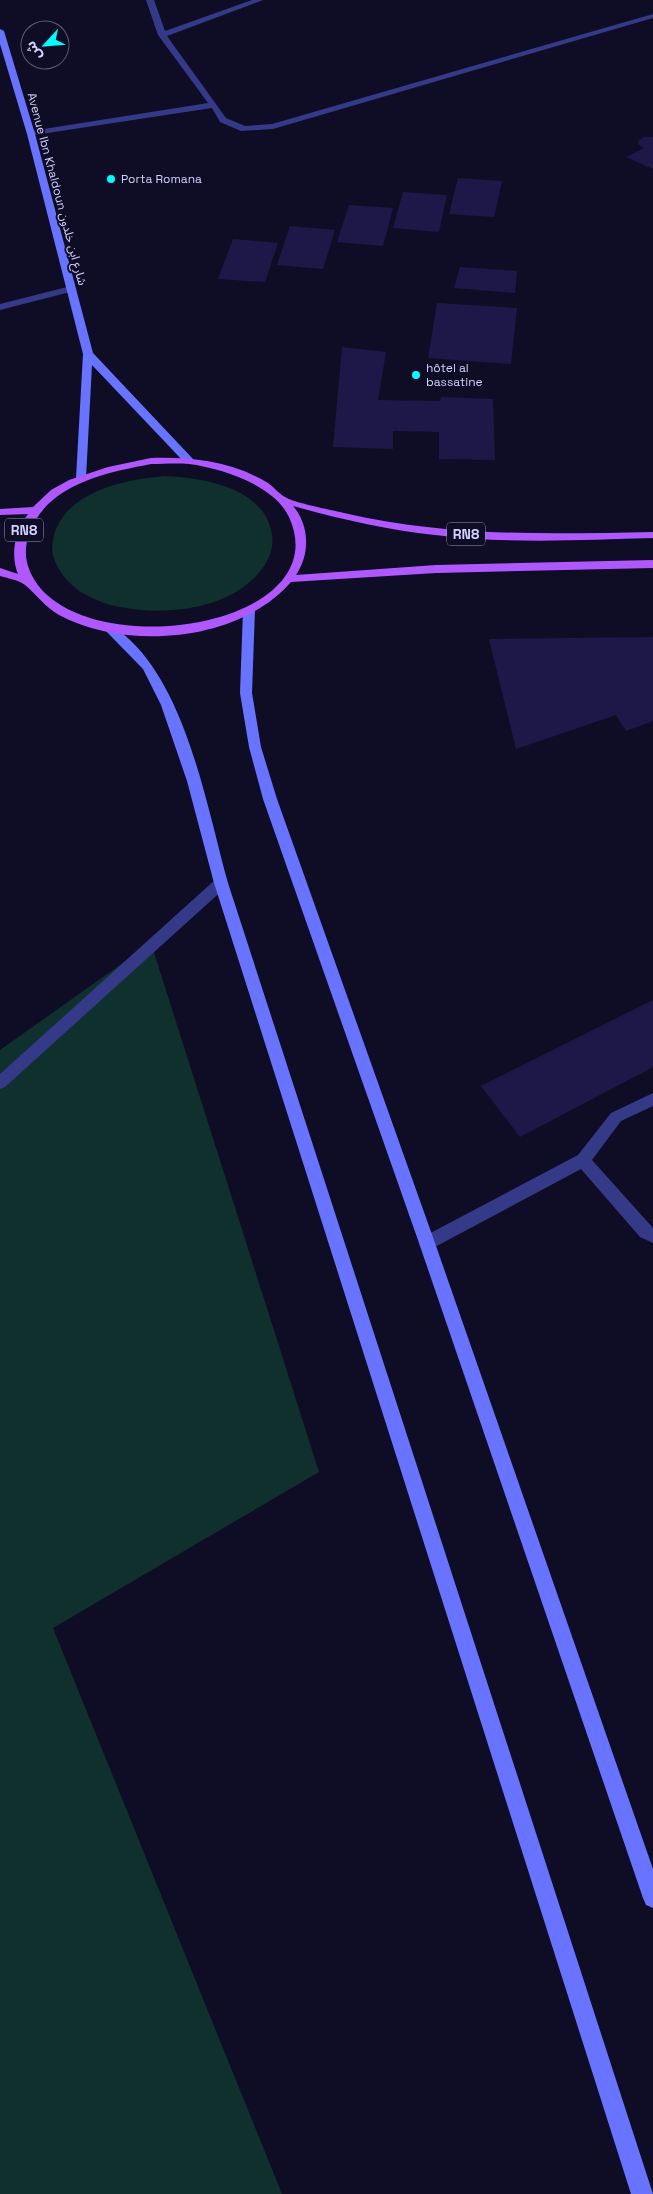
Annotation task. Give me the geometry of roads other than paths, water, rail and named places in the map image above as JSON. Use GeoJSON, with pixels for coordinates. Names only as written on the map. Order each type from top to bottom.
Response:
{"type":"FeatureCollection","features":[{"type":"Feature","properties":{"kind":"main road","name":"RN8"},"geometry":{"type":"LineString","coordinates":[[151,461],[188,461],[226,468],[258,481],[283,500],[294,514],[300,530],[301,546],[297,563],[288,579],[271,596],[249,610],[206,626],[157,633],[109,628],[67,614],[46,601],[28,581],[22,569],[20,545],[22,533],[36,510],[55,492],[81,478],[115,467],[151,461]]}},
{"type":"Feature","properties":{"kind":"main road","name":"RN8"},"geometry":{"type":"LineString","coordinates":[[283,500],[366,521],[407,529],[535,538],[653,535]]}},
{"type":"Feature","properties":{"kind":"main road","name":"RN8"},"geometry":{"type":"LineString","coordinates":[[0,512],[36,510]]}},
{"type":"Feature","properties":{"kind":"main road"},"geometry":{"type":"LineString","coordinates":[[288,579],[436,569],[653,564]]}},
{"type":"Feature","properties":{"kind":"main road"},"geometry":{"type":"LineString","coordinates":[[0,572],[28,581]]}},
{"type":"Feature","properties":{"kind":"street"},"geometry":{"type":"LineString","coordinates":[[150,0],[162,35],[223,120],[244,129],[273,126],[653,16]]}},
{"type":"Feature","properties":{"kind":"street"},"geometry":{"type":"LineString","coordinates":[[162,35],[259,0]]}},
{"type":"Feature","properties":{"kind":"street","name":"Avenue Ibn Khaldoun شارع ابن خلدون"},"geometry":{"type":"LineString","coordinates":[[0,31],[31,134],[88,354]]}},
{"type":"Feature","properties":{"kind":"street"},"geometry":{"type":"LineString","coordinates":[[31,134],[214,105]]}},
{"type":"Feature","properties":{"kind":"street"},"geometry":{"type":"LineString","coordinates":[[0,307],[71,289]]}},
{"type":"Feature","properties":{"kind":"street"},"geometry":{"type":"LineString","coordinates":[[88,354],[188,461]]}},
{"type":"Feature","properties":{"kind":"street"},"geometry":{"type":"LineString","coordinates":[[81,478],[88,354]]}},
{"type":"Feature","properties":{"kind":"street"},"geometry":{"type":"LineString","coordinates":[[249,610],[246,693],[255,747],[270,799],[427,1243],[653,1898]]}},
{"type":"Feature","properties":{"kind":"street"},"geometry":{"type":"LineString","coordinates":[[109,628],[138,654],[157,681],[180,740],[221,883],[642,2194]]}},
{"type":"Feature","properties":{"kind":"street"},"geometry":{"type":"LineString","coordinates":[[0,1083],[221,883]]}},
{"type":"Feature","properties":{"kind":"street"},"geometry":{"type":"LineString","coordinates":[[427,1243],[583,1160],[616,1117],[653,1099]]}},
{"type":"Feature","properties":{"kind":"street"},"geometry":{"type":"LineString","coordinates":[[583,1160],[646,1232],[653,1236]]}},
{"type":"Feature","properties":{"kind":"place","name":"Porta Romana"},"geometry":{"type":"Point","coordinates":[111,179]}},
{"type":"Feature","properties":{"kind":"place","name":"hôtel al bassatine"},"geometry":{"type":"Point","coordinates":[416,375]}}]}
